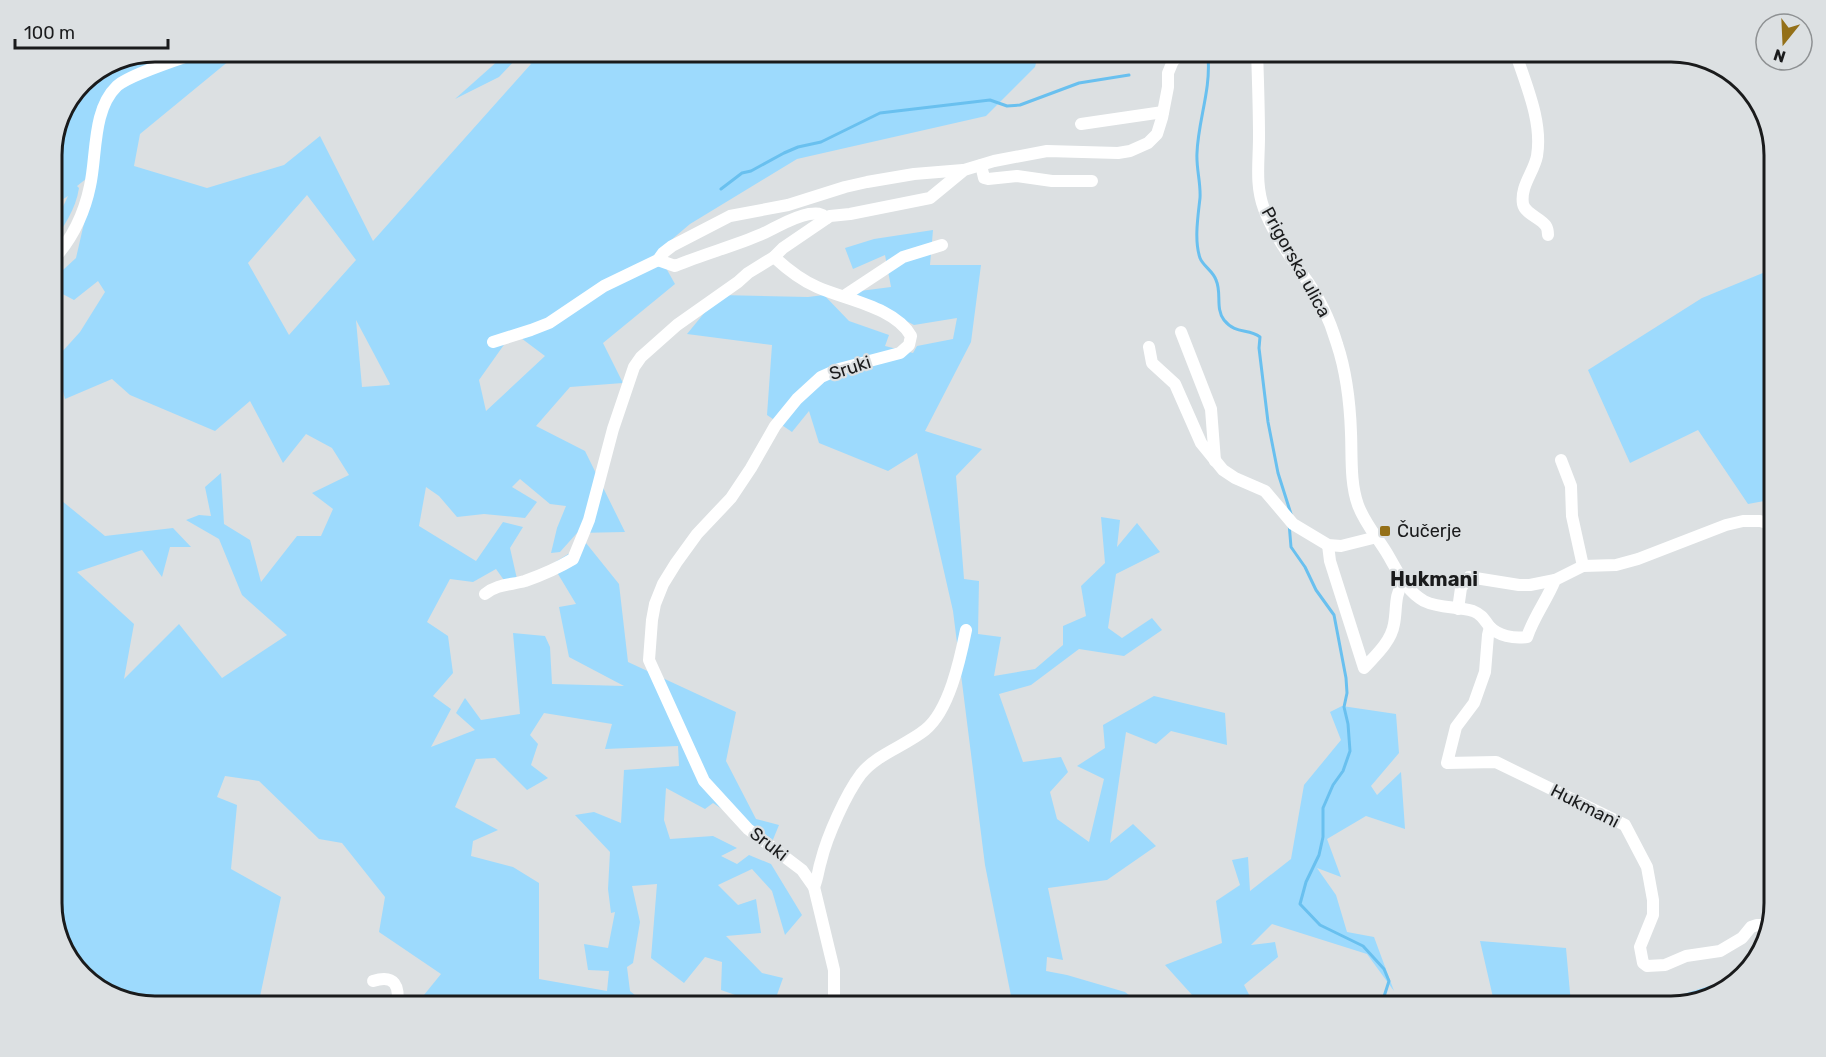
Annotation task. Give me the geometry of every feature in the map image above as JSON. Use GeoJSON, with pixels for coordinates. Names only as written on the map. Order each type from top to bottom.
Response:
{"type":"FeatureCollection","features":[{"type":"Feature","properties":{"kind":"street"},"geometry":{"type":"LineString","coordinates":[[62,249],[70,239],[84,209],[91,184],[102,112],[110,97],[118,86],[133,77],[172,62]]}},
{"type":"Feature","properties":{"kind":"street"},"geometry":{"type":"LineString","coordinates":[[493,342],[549,323],[604,286],[658,260],[672,246],[730,216],[788,205],[845,186],[914,174],[964,170],[1047,150],[1100,153],[1130,151],[1148,143],[1157,134],[1168,87],[1168,73],[1175,62]]}},
{"type":"Feature","properties":{"kind":"street","name":"Prigorska ulica"},"geometry":{"type":"LineString","coordinates":[[1257,62],[1258,184],[1264,208],[1274,231],[1326,313],[1338,345],[1351,422],[1353,479],[1358,503],[1369,527],[1403,582],[1424,601],[1479,614],[1490,627],[1507,636],[1527,637],[1555,580]]}},
{"type":"Feature","properties":{"kind":"street"},"geometry":{"type":"LineString","coordinates":[[1518,62],[1533,108],[1537,130],[1537,154],[1524,188],[1522,201],[1524,209],[1546,226],[1548,235]]}},
{"type":"Feature","properties":{"kind":"street"},"geometry":{"type":"LineString","coordinates":[[1081,124],[1163,112]]}},
{"type":"Feature","properties":{"kind":"street"},"geometry":{"type":"LineString","coordinates":[[981,165],[984,178],[988,179],[1017,176],[1092,181]]}},
{"type":"Feature","properties":{"kind":"street"},"geometry":{"type":"LineString","coordinates":[[485,594],[500,585],[522,582],[541,575],[573,559],[589,519],[613,429],[638,362],[677,325],[830,216],[918,202],[930,198],[964,170]]}},
{"type":"Feature","properties":{"kind":"street"},"geometry":{"type":"LineString","coordinates":[[658,260],[675,266],[702,254],[764,233],[807,214],[821,213],[827,218]]}},
{"type":"Feature","properties":{"kind":"street"},"geometry":{"type":"LineString","coordinates":[[844,296],[903,257],[942,245]]}},
{"type":"Feature","properties":{"kind":"street","name":"Sruki"},"geometry":{"type":"LineString","coordinates":[[774,257],[793,273],[816,287],[844,296],[901,321],[911,336],[909,345],[900,353],[839,369],[821,377],[797,399],[775,426],[731,498],[697,534],[663,584],[655,604],[648,655],[658,684],[704,781],[748,829],[802,870],[814,887],[834,970],[834,996]]}},
{"type":"Feature","properties":{"kind":"street"},"geometry":{"type":"LineString","coordinates":[[1181,332],[1212,409],[1215,461]]}},
{"type":"Feature","properties":{"kind":"street"},"geometry":{"type":"LineString","coordinates":[[1149,347],[1152,363],[1175,384],[1201,442],[1223,470],[1265,491],[1290,521],[1328,545],[1334,547],[1377,537]]}},
{"type":"Feature","properties":{"kind":"street"},"geometry":{"type":"LineString","coordinates":[[1561,460],[1570,486],[1572,516],[1583,566]]}},
{"type":"Feature","properties":{"kind":"street"},"geometry":{"type":"LineString","coordinates":[[1458,609],[1461,588],[1469,577],[1530,585],[1555,580],[1583,566],[1616,565],[1638,559],[1726,525],[1743,521],[1764,522]]}},
{"type":"Feature","properties":{"kind":"street"},"geometry":{"type":"LineString","coordinates":[[1328,545],[1330,561],[1364,668],[1377,655],[1392,633],[1396,597],[1403,582]]}},
{"type":"Feature","properties":{"kind":"street","name":"Hukmani"},"geometry":{"type":"LineString","coordinates":[[1490,627],[1485,672],[1474,703],[1456,727],[1447,763],[1496,762],[1625,825],[1647,867],[1653,900],[1653,915],[1640,947],[1643,963],[1647,966],[1665,965],[1686,956],[1720,951],[1742,938],[1751,927],[1761,925]]}},
{"type":"Feature","properties":{"kind":"street"},"geometry":{"type":"LineString","coordinates":[[814,887],[830,834],[860,776],[869,766],[926,730],[935,720],[949,692],[966,630]]}},
{"type":"Feature","properties":{"kind":"street"},"geometry":{"type":"LineString","coordinates":[[373,981],[388,979],[392,981],[397,987],[399,996]]}},
{"type":"Feature","properties":{"kind":"shaded area"},"geometry":{"type":"Polygon","coordinates":[[[143,62],[228,62],[140,134],[134,166],[207,188],[284,165],[320,136],[373,241],[531,64],[529,62],[1036,62],[1035,67],[986,116],[797,159],[690,224],[657,252],[675,284],[603,343],[623,383],[570,387],[536,426],[585,451],[625,532],[577,533],[560,552],[551,553],[557,528],[566,506],[550,504],[520,479],[512,487],[537,502],[525,518],[484,514],[457,517],[439,496],[426,487],[419,526],[476,561],[503,522],[523,527],[510,548],[517,579],[506,583],[496,569],[473,582],[450,579],[427,622],[448,636],[453,673],[433,696],[451,709],[431,747],[475,730],[456,713],[465,698],[481,720],[520,714],[513,633],[545,636],[550,647],[552,684],[624,686],[569,657],[559,607],[576,604],[552,564],[586,543],[619,584],[628,662],[736,712],[726,761],[756,819],[779,825],[772,842],[713,803],[705,809],[666,788],[664,820],[670,839],[713,836],[737,848],[721,856],[737,864],[749,855],[771,864],[802,915],[785,935],[772,891],[752,869],[718,885],[738,905],[756,899],[761,933],[726,936],[762,973],[783,978],[777,996],[738,996],[721,990],[722,962],[705,957],[684,983],[651,958],[657,884],[632,886],[640,922],[633,963],[627,967],[630,991],[636,996],[423,996],[441,974],[379,932],[385,897],[342,843],[319,839],[259,781],[225,776],[217,797],[237,805],[231,869],[281,897],[260,996],[143,995],[108,983],[89,968],[77,954],[66,932],[62,908],[62,501],[105,536],[173,528],[191,547],[170,547],[162,577],[142,550],[77,572],[134,624],[124,679],[179,624],[222,678],[287,635],[242,595],[219,539],[186,520],[199,515],[211,516],[205,487],[221,473],[224,524],[250,540],[261,582],[297,536],[321,536],[333,509],[312,493],[349,475],[332,448],[306,434],[283,463],[250,401],[215,431],[130,395],[112,379],[65,399],[62,388],[62,352],[80,332],[105,292],[98,281],[74,300],[62,294],[62,271],[76,258],[96,171],[77,186],[79,188],[72,211],[62,228],[62,209],[68,196],[62,200],[62,149],[71,114],[93,85],[108,74],[125,66],[143,62]],[[307,195],[248,263],[289,335],[356,260],[307,195]],[[356,320],[362,387],[389,385],[390,384],[356,320]],[[513,332],[479,380],[486,411],[545,356],[513,332]],[[544,713],[530,735],[538,744],[531,765],[548,778],[527,790],[495,758],[476,759],[455,807],[498,830],[473,841],[471,856],[513,867],[539,883],[539,979],[607,991],[609,971],[588,970],[584,944],[608,948],[615,912],[611,913],[608,889],[610,852],[575,815],[594,812],[621,823],[624,770],[679,766],[678,746],[605,749],[612,724],[544,713]]]}},
{"type":"Feature","properties":{"kind":"shaded area"},"geometry":{"type":"Polygon","coordinates":[[[497,62],[513,62],[499,77],[455,99],[497,62]]]}},
{"type":"Feature","properties":{"kind":"shaded area"},"geometry":{"type":"Polygon","coordinates":[[[933,230],[930,265],[981,265],[971,342],[925,431],[982,449],[956,476],[964,579],[979,581],[978,634],[1001,637],[994,676],[1035,669],[1063,645],[1063,626],[1086,616],[1081,586],[1105,563],[1101,517],[1120,520],[1117,547],[1137,523],[1160,552],[1116,574],[1108,628],[1122,638],[1152,618],[1162,630],[1124,656],[1079,649],[1031,685],[999,694],[1023,762],[1061,757],[1068,772],[1050,792],[1057,819],[1089,842],[1104,779],[1077,766],[1105,748],[1103,725],[1154,696],[1225,713],[1227,745],[1171,731],[1156,744],[1126,732],[1110,843],[1133,824],[1156,846],[1107,880],[1048,888],[1063,960],[1047,957],[1046,971],[1125,992],[1130,996],[1011,996],[985,865],[953,611],[917,453],[888,471],[819,443],[809,411],[792,432],[767,415],[772,345],[687,334],[719,295],[808,297],[824,295],[849,321],[889,335],[885,346],[913,353],[917,346],[953,339],[957,318],[914,325],[852,292],[891,287],[885,255],[853,269],[845,248],[874,239],[933,230]]]}},
{"type":"Feature","properties":{"kind":"shaded area"},"geometry":{"type":"Polygon","coordinates":[[[1764,273],[1764,501],[1748,504],[1698,430],[1630,463],[1588,370],[1702,298],[1764,273]]]}},
{"type":"Feature","properties":{"kind":"shaded area"},"geometry":{"type":"Polygon","coordinates":[[[1342,706],[1396,714],[1399,753],[1371,786],[1377,795],[1401,772],[1405,829],[1366,816],[1327,839],[1341,877],[1317,868],[1336,895],[1347,932],[1374,937],[1394,991],[1367,954],[1272,924],[1251,945],[1275,942],[1278,957],[1244,985],[1250,996],[1193,996],[1165,965],[1222,943],[1216,901],[1240,885],[1232,860],[1248,857],[1250,891],[1291,859],[1304,785],[1341,740],[1330,712],[1342,706]]]}},
{"type":"Feature","properties":{"kind":"shaded area"},"geometry":{"type":"Polygon","coordinates":[[[1480,941],[1566,948],[1570,996],[1493,996],[1480,941]]]}},
{"type":"Feature","properties":{"kind":"shaded area"},"geometry":{"type":"Polygon","coordinates":[[[1717,984],[1695,992],[1679,995],[1717,984]]]}},
{"type":"Feature","properties":{"kind":"waterway","name":"Čučerje"},"geometry":{"type":"LineString","coordinates":[[1208,62],[1208,81],[1197,153],[1200,192],[1198,251],[1201,261],[1216,280],[1220,311],[1224,320],[1233,328],[1260,337],[1259,348],[1268,422],[1278,473],[1291,514]]}},
{"type":"Feature","properties":{"kind":"waterway"},"geometry":{"type":"LineString","coordinates":[[721,189],[742,173],[751,171],[798,147],[821,142],[880,113],[990,100],[1007,106],[1020,105],[1079,83],[1129,75]]}},
{"type":"Feature","properties":{"kind":"waterway","name":"Čučerje"},"geometry":{"type":"LineString","coordinates":[[1289,523],[1291,547],[1305,567],[1316,590],[1334,615],[1346,678],[1347,693],[1344,707],[1350,751],[1343,771],[1333,785],[1323,808],[1323,837],[1319,855],[1306,882],[1300,904],[1320,925],[1363,946],[1384,969],[1389,981],[1384,996]]}},
{"type":"Feature","properties":{"kind":"place","name":"Čučerje"},"geometry":{"type":"Point","coordinates":[1385,531]}},
{"type":"Feature","properties":{"kind":"district","name":"Hukmani"},"geometry":{"type":"Point","coordinates":[1434,579]}}]}
